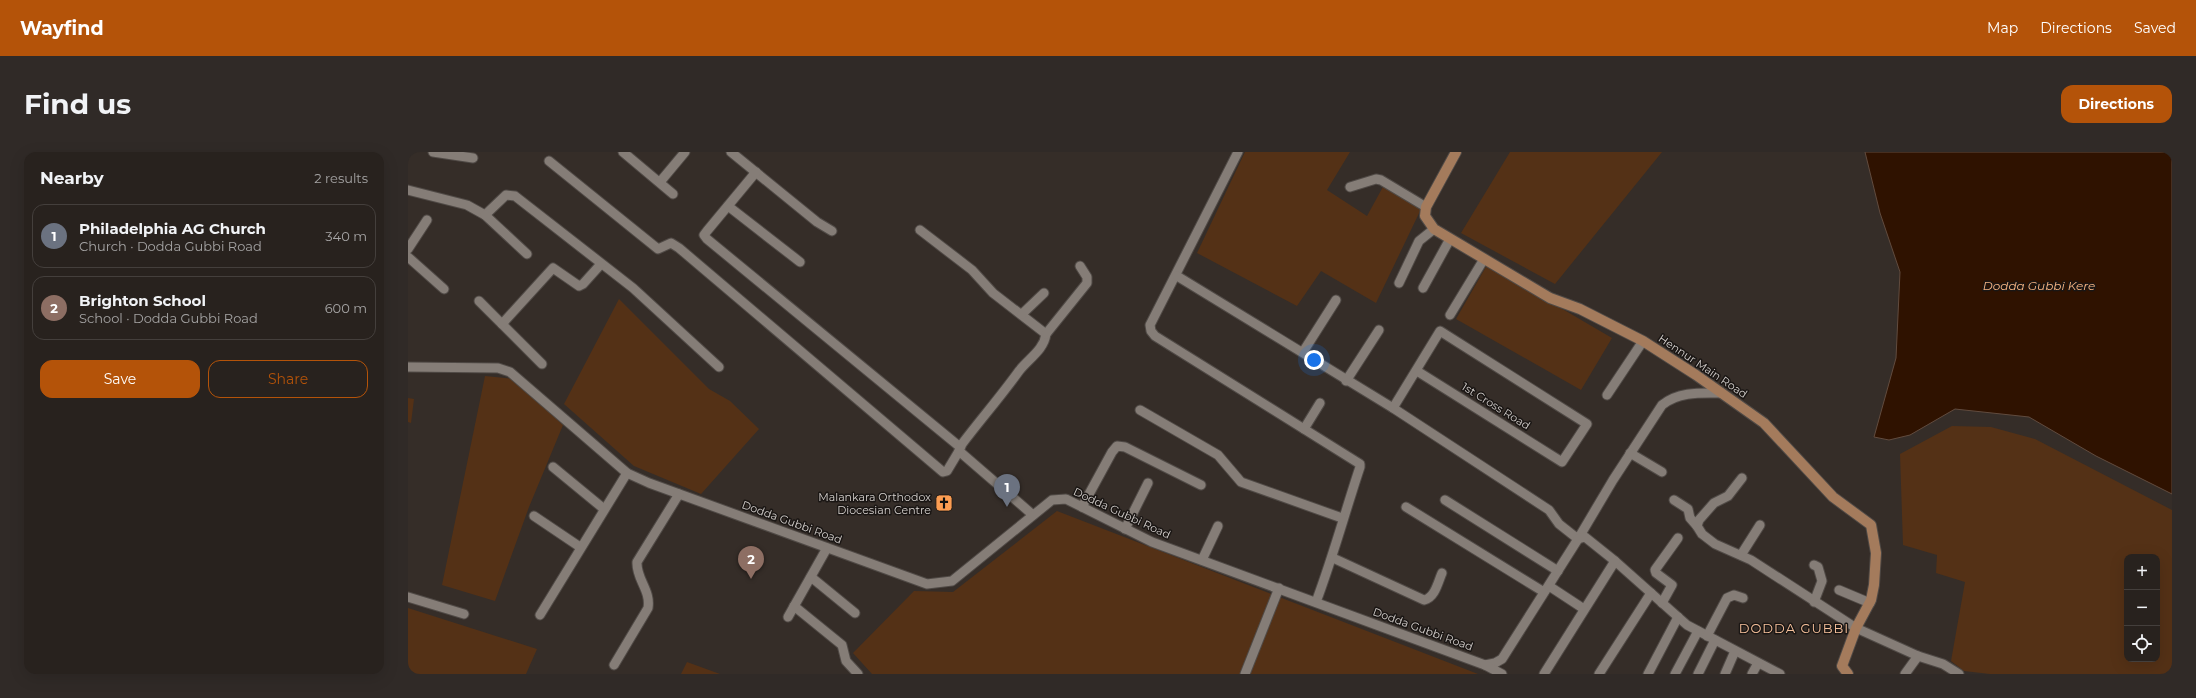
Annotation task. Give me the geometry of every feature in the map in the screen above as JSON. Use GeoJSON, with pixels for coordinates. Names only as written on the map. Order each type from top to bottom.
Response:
{"type":"FeatureCollection","features":[{"type":"Feature","properties":{"kind":"main road"},"geometry":{"type":"LineString","coordinates":[[1434,229],[1425,216],[1426,207],[1456,152]]}},
{"type":"Feature","properties":{"kind":"main road","name":"Hennur Main Road"},"geometry":{"type":"LineString","coordinates":[[1434,229],[1550,298],[1580,309],[1643,341],[1722,393],[1764,423],[1833,497],[1871,525],[1876,553],[1874,585],[1870,603],[1856,628],[1842,666],[1848,674]]}},
{"type":"Feature","properties":{"kind":"street"},"geometry":{"type":"LineString","coordinates":[[433,152],[473,158]]}},
{"type":"Feature","properties":{"kind":"street"},"geometry":{"type":"LineString","coordinates":[[623,152],[673,194]]}},
{"type":"Feature","properties":{"kind":"street"},"geometry":{"type":"LineString","coordinates":[[660,182],[685,152]]}},
{"type":"Feature","properties":{"kind":"street"},"geometry":{"type":"LineString","coordinates":[[731,152],[818,222],[832,231]]}},
{"type":"Feature","properties":{"kind":"street"},"geometry":{"type":"LineString","coordinates":[[1238,152],[1177,276],[1150,325],[1151,332],[1360,464],[1342,518],[1333,558],[1316,602]]}},
{"type":"Feature","properties":{"kind":"street"},"geometry":{"type":"LineString","coordinates":[[549,161],[658,249],[671,243],[679,248],[944,472],[947,470],[959,449],[1019,371],[1034,355],[1043,342],[1046,334],[1087,283],[1087,277],[1080,266]]}},
{"type":"Feature","properties":{"kind":"street"},"geometry":{"type":"LineString","coordinates":[[756,172],[704,235],[706,239],[959,449],[1034,515]]}},
{"type":"Feature","properties":{"kind":"street"},"geometry":{"type":"LineString","coordinates":[[1350,187],[1376,179],[1381,180],[1426,207]]}},
{"type":"Feature","properties":{"kind":"street"},"geometry":{"type":"LineString","coordinates":[[408,190],[467,205],[485,215],[527,254]]}},
{"type":"Feature","properties":{"kind":"street"},"geometry":{"type":"LineString","coordinates":[[485,215],[506,195],[515,196],[633,288],[719,368]]}},
{"type":"Feature","properties":{"kind":"street"},"geometry":{"type":"LineString","coordinates":[[728,206],[800,262]]}},
{"type":"Feature","properties":{"kind":"street"},"geometry":{"type":"LineString","coordinates":[[408,249],[427,220]]}},
{"type":"Feature","properties":{"kind":"street"},"geometry":{"type":"LineString","coordinates":[[1398,283],[1419,241],[1434,229]]}},
{"type":"Feature","properties":{"kind":"street"},"geometry":{"type":"LineString","coordinates":[[920,230],[972,270],[993,293],[1046,334]]}},
{"type":"Feature","properties":{"kind":"street"},"geometry":{"type":"LineString","coordinates":[[1423,288],[1450,239]]}},
{"type":"Feature","properties":{"kind":"street"},"geometry":{"type":"LineString","coordinates":[[408,257],[444,288]]}},
{"type":"Feature","properties":{"kind":"street"},"geometry":{"type":"LineString","coordinates":[[1450,315],[1484,259]]}},
{"type":"Feature","properties":{"kind":"street"},"geometry":{"type":"LineString","coordinates":[[502,324],[553,268],[579,286],[583,284],[601,264]]}},
{"type":"Feature","properties":{"kind":"street"},"geometry":{"type":"LineString","coordinates":[[1177,276],[1303,352],[1549,510],[1559,524],[1578,539]]}},
{"type":"Feature","properties":{"kind":"street"},"geometry":{"type":"LineString","coordinates":[[1022,314],[1044,293]]}},
{"type":"Feature","properties":{"kind":"street"},"geometry":{"type":"LineString","coordinates":[[1303,352],[1336,300]]}},
{"type":"Feature","properties":{"kind":"street"},"geometry":{"type":"LineString","coordinates":[[480,301],[542,364]]}},
{"type":"Feature","properties":{"kind":"street"},"geometry":{"type":"LineString","coordinates":[[1346,381],[1379,330]]}},
{"type":"Feature","properties":{"kind":"street","name":"1st Cross Road"},"geometry":{"type":"LineString","coordinates":[[1440,330],[1587,424],[1562,462],[1417,371],[1440,330]]}},
{"type":"Feature","properties":{"kind":"street"},"geometry":{"type":"LineString","coordinates":[[1606,395],[1643,341]]}},
{"type":"Feature","properties":{"kind":"street","name":"Dodda Gubbi Road"},"geometry":{"type":"LineString","coordinates":[[408,367],[498,368],[510,372],[627,473],[679,494],[927,584],[952,581],[1052,500],[1066,499],[1152,542],[1485,664],[1502,674]]}},
{"type":"Feature","properties":{"kind":"street"},"geometry":{"type":"LineString","coordinates":[[1392,408],[1417,371]]}},
{"type":"Feature","properties":{"kind":"street"},"geometry":{"type":"LineString","coordinates":[[1485,664],[1495,663],[1502,659],[1547,589],[1657,410],[1666,402],[1687,394],[1722,393]]}},
{"type":"Feature","properties":{"kind":"street"},"geometry":{"type":"LineString","coordinates":[[1304,429],[1320,403]]}},
{"type":"Feature","properties":{"kind":"street"},"geometry":{"type":"LineString","coordinates":[[1140,410],[1218,456],[1241,482],[1342,518]]}},
{"type":"Feature","properties":{"kind":"street"},"geometry":{"type":"LineString","coordinates":[[1082,507],[1112,452],[1117,446],[1125,447],[1200,485]]}},
{"type":"Feature","properties":{"kind":"street"},"geometry":{"type":"LineString","coordinates":[[1630,453],[1662,472]]}},
{"type":"Feature","properties":{"kind":"street"},"geometry":{"type":"LineString","coordinates":[[553,467],[604,509]]}},
{"type":"Feature","properties":{"kind":"street"},"geometry":{"type":"LineString","coordinates":[[540,615],[627,473]]}},
{"type":"Feature","properties":{"kind":"street"},"geometry":{"type":"LineString","coordinates":[[1697,526],[1699,520],[1714,503],[1728,496],[1742,478]]}},
{"type":"Feature","properties":{"kind":"street"},"geometry":{"type":"LineString","coordinates":[[1125,528],[1148,483]]}},
{"type":"Feature","properties":{"kind":"street"},"geometry":{"type":"LineString","coordinates":[[614,665],[648,608],[649,600],[636,568],[637,562],[679,494]]}},
{"type":"Feature","properties":{"kind":"street"},"geometry":{"type":"LineString","coordinates":[[1446,500],[1558,571]]}},
{"type":"Feature","properties":{"kind":"street"},"geometry":{"type":"LineString","coordinates":[[1674,500],[1688,509],[1690,518],[1702,534],[1715,544],[1741,555],[1856,628],[1918,656],[1943,664],[1959,674]]}},
{"type":"Feature","properties":{"kind":"street"},"geometry":{"type":"LineString","coordinates":[[1406,506],[1547,589],[1584,609]]}},
{"type":"Feature","properties":{"kind":"street"},"geometry":{"type":"LineString","coordinates":[[534,516],[580,548]]}},
{"type":"Feature","properties":{"kind":"street"},"geometry":{"type":"LineString","coordinates":[[1741,555],[1760,525]]}},
{"type":"Feature","properties":{"kind":"street"},"geometry":{"type":"LineString","coordinates":[[1202,560],[1218,526]]}},
{"type":"Feature","properties":{"kind":"street"},"geometry":{"type":"LineString","coordinates":[[1578,539],[1585,537],[1616,561],[1678,617],[1698,631],[1780,674]]}},
{"type":"Feature","properties":{"kind":"street"},"geometry":{"type":"LineString","coordinates":[[1662,603],[1672,585],[1656,574],[1655,570],[1678,538]]}},
{"type":"Feature","properties":{"kind":"street"},"geometry":{"type":"LineString","coordinates":[[788,617],[827,548]]}},
{"type":"Feature","properties":{"kind":"street"},"geometry":{"type":"LineString","coordinates":[[1333,558],[1424,600],[1429,599],[1432,595],[1442,574]]}},
{"type":"Feature","properties":{"kind":"street"},"geometry":{"type":"LineString","coordinates":[[1544,674],[1616,561]]}},
{"type":"Feature","properties":{"kind":"street"},"geometry":{"type":"LineString","coordinates":[[1814,565],[1818,567],[1822,581],[1814,602]]}},
{"type":"Feature","properties":{"kind":"street"},"geometry":{"type":"LineString","coordinates":[[811,577],[855,613]]}},
{"type":"Feature","properties":{"kind":"street"},"geometry":{"type":"LineString","coordinates":[[1246,674],[1279,588]]}},
{"type":"Feature","properties":{"kind":"street"},"geometry":{"type":"LineString","coordinates":[[1839,590],[1870,603]]}},
{"type":"Feature","properties":{"kind":"street"},"geometry":{"type":"LineString","coordinates":[[1599,674],[1651,593]]}},
{"type":"Feature","properties":{"kind":"street"},"geometry":{"type":"LineString","coordinates":[[1698,674],[1727,598],[1734,595],[1743,598]]}},
{"type":"Feature","properties":{"kind":"street"},"geometry":{"type":"LineString","coordinates":[[408,597],[464,614]]}},
{"type":"Feature","properties":{"kind":"street"},"geometry":{"type":"LineString","coordinates":[[794,606],[842,645],[846,661],[858,674]]}},
{"type":"Feature","properties":{"kind":"street"},"geometry":{"type":"LineString","coordinates":[[1648,674],[1678,617]]}},
{"type":"Feature","properties":{"kind":"street"},"geometry":{"type":"LineString","coordinates":[[1675,674],[1698,631]]}},
{"type":"Feature","properties":{"kind":"street"},"geometry":{"type":"LineString","coordinates":[[1725,674],[1736,651]]}},
{"type":"Feature","properties":{"kind":"street"},"geometry":{"type":"LineString","coordinates":[[1905,674],[1918,656]]}},
{"type":"Feature","properties":{"kind":"street"},"geometry":{"type":"LineString","coordinates":[[1752,674],[1758,663]]}},
{"type":"Feature","properties":{"kind":"shaded area"},"geometry":{"type":"Polygon","coordinates":[[[1245,152],[1350,152],[1327,190],[1367,216],[1384,185],[1422,207],[1376,303],[1321,271],[1297,306],[1197,253],[1245,152]]]}},
{"type":"Feature","properties":{"kind":"shaded area"},"geometry":{"type":"Polygon","coordinates":[[[1510,152],[1662,152],[1555,284],[1461,233],[1510,152]]]}},
{"type":"Feature","properties":{"kind":"shaded area"},"geometry":{"type":"Polygon","coordinates":[[[1487,265],[1612,338],[1581,390],[1456,319],[1487,265]]]}},
{"type":"Feature","properties":{"kind":"shaded area"},"geometry":{"type":"Polygon","coordinates":[[[619,299],[709,389],[730,401],[759,429],[701,494],[634,466],[564,404],[619,299]]]}},
{"type":"Feature","properties":{"kind":"shaded area"},"geometry":{"type":"Polygon","coordinates":[[[485,376],[514,379],[563,425],[529,507],[495,601],[442,585],[485,376]]]}},
{"type":"Feature","properties":{"kind":"shaded area"},"geometry":{"type":"Polygon","coordinates":[[[408,398],[414,399],[411,423],[408,422],[408,398]]]}},
{"type":"Feature","properties":{"kind":"shaded area"},"geometry":{"type":"Polygon","coordinates":[[[1952,426],[1991,427],[2035,439],[2172,510],[2172,674],[1990,674],[1964,671],[1951,661],[1965,582],[1936,573],[1937,555],[1903,545],[1900,454],[1952,426]]]}},
{"type":"Feature","properties":{"kind":"shaded area"},"geometry":{"type":"Polygon","coordinates":[[[1057,511],[1478,674],[872,674],[853,653],[914,591],[953,592],[1057,511]]]}},
{"type":"Feature","properties":{"kind":"shaded area"},"geometry":{"type":"Polygon","coordinates":[[[408,608],[537,649],[526,674],[408,674],[408,608]]]}},
{"type":"Feature","properties":{"kind":"shaded area"},"geometry":{"type":"Polygon","coordinates":[[[687,662],[720,674],[681,674],[687,662]]]}},
{"type":"Feature","properties":{"kind":"water","name":"Dodda Gubbi Kere"},"geometry":{"type":"Polygon","coordinates":[[[1865,152],[2172,152],[2172,494],[2096,456],[2029,417],[1955,409],[1910,435],[1889,440],[1874,437],[1896,358],[1900,272],[1880,213],[1865,152]]]}},
{"type":"Feature","properties":{"kind":"place","name":"Malankara Orthodox Diocesian Centre"},"geometry":{"type":"Point","coordinates":[944,503]}},
{"type":"Feature","properties":{"kind":"place","name":"Philadelphia AG Church"},"geometry":{"type":"Point","coordinates":[1007,507]}},
{"type":"Feature","properties":{"kind":"place","name":"Brighton School"},"geometry":{"type":"Point","coordinates":[751,579]}},
{"type":"Feature","properties":{"kind":"district","name":"DODDA GUBBI"},"geometry":{"type":"Point","coordinates":[1794,628]}}]}
